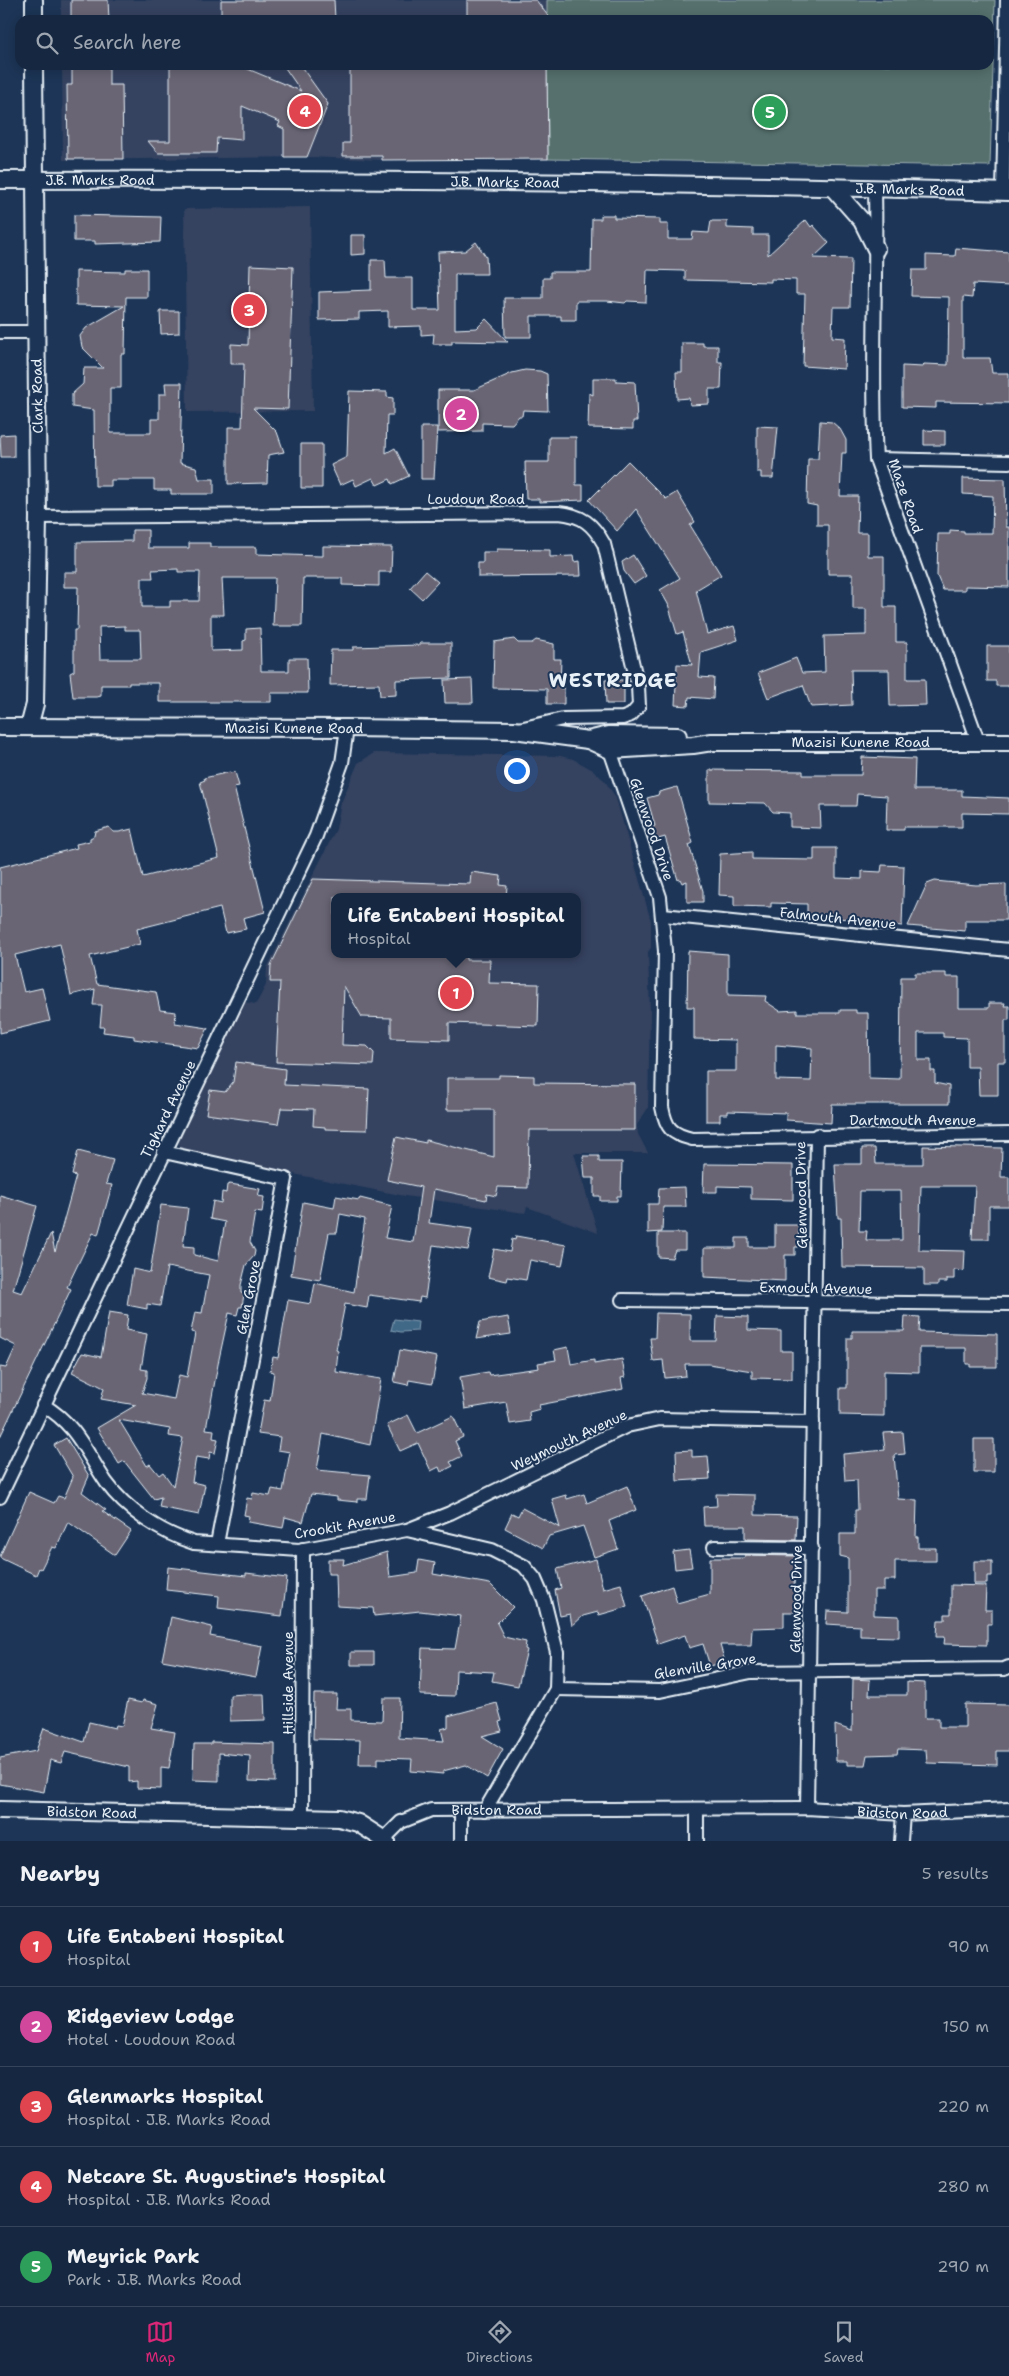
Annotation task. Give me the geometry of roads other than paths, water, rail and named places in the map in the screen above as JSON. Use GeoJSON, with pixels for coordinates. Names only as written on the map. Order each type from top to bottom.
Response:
{"type":"FeatureCollection","features":[{"type":"Feature","properties":{"kind":"street"},"geometry":{"type":"LineString","coordinates":[[34,0],[34,15]]}},
{"type":"Feature","properties":{"kind":"street"},"geometry":{"type":"LineString","coordinates":[[1006,192],[1007,0]]}},
{"type":"Feature","properties":{"kind":"street","name":"Clark Road"},"geometry":{"type":"LineString","coordinates":[[29,727],[35,704],[38,517],[34,70]]}},
{"type":"Feature","properties":{"kind":"street","name":"J.B. Marks Road"},"geometry":{"type":"LineString","coordinates":[[0,180],[168,179],[832,187],[1006,192]]}},
{"type":"Feature","properties":{"kind":"street"},"geometry":{"type":"LineString","coordinates":[[832,187],[862,221],[876,250]]}},
{"type":"Feature","properties":{"kind":"street","name":"Maze Road"},"geometry":{"type":"LineString","coordinates":[[874,188],[876,250],[874,422],[876,459],[978,741]]}},
{"type":"Feature","properties":{"kind":"street"},"geometry":{"type":"LineString","coordinates":[[0,332],[36,332]]}},
{"type":"Feature","properties":{"kind":"street"},"geometry":{"type":"LineString","coordinates":[[876,459],[1009,462]]}},
{"type":"Feature","properties":{"kind":"street","name":"Loudoun Road"},"geometry":{"type":"LineString","coordinates":[[38,517],[549,513],[578,516],[595,530],[604,544],[638,686],[639,706],[631,715],[622,718],[563,719],[514,730]]}},
{"type":"Feature","properties":{"kind":"street","name":"Mazisi Kunene Road"},"geometry":{"type":"LineString","coordinates":[[0,727],[514,730],[610,743],[692,737],[712,742],[1009,742]]}},
{"type":"Feature","properties":{"kind":"street","name":"Tighard Avenue"},"geometry":{"type":"LineString","coordinates":[[0,1497],[316,836],[342,763],[347,728]]}},
{"type":"Feature","properties":{"kind":"street","name":"Glenwood Drive"},"geometry":{"type":"LineString","coordinates":[[610,743],[660,897],[663,915],[665,951],[662,1107],[665,1122],[676,1135],[692,1139],[817,1135],[812,1548],[806,1808]]}},
{"type":"Feature","properties":{"kind":"street","name":"Falmouth Avenue"},"geometry":{"type":"LineString","coordinates":[[663,915],[1009,950]]}},
{"type":"Feature","properties":{"kind":"street","name":"Dartmouth Avenue"},"geometry":{"type":"LineString","coordinates":[[817,1135],[1009,1134]]}},
{"type":"Feature","properties":{"kind":"street","name":"Glen Grove"},"geometry":{"type":"LineString","coordinates":[[164,1152],[286,1179],[217,1544]]}},
{"type":"Feature","properties":{"kind":"street","name":"Exmouth Avenue"},"geometry":{"type":"LineString","coordinates":[[622,1300],[1009,1304]]}},
{"type":"Feature","properties":{"kind":"street","name":"Crookit Avenue"},"geometry":{"type":"LineString","coordinates":[[43,1405],[68,1423],[107,1483],[133,1510],[177,1538],[194,1543],[279,1550],[303,1549],[407,1530],[492,1550],[524,1566],[534,1579],[544,1600],[554,1637],[558,1667],[556,1689],[486,1810]]}},
{"type":"Feature","properties":{"kind":"street","name":"Weymouth Avenue"},"geometry":{"type":"LineString","coordinates":[[407,1530],[450,1513],[627,1426],[649,1420],[813,1422]]}},
{"type":"Feature","properties":{"kind":"street"},"geometry":{"type":"LineString","coordinates":[[714,1547],[812,1548]]}},
{"type":"Feature","properties":{"kind":"street","name":"Hillside Avenue"},"geometry":{"type":"LineString","coordinates":[[302,1816],[303,1549]]}},
{"type":"Feature","properties":{"kind":"street","name":"Glenville Grove"},"geometry":{"type":"LineString","coordinates":[[556,1689],[660,1691],[751,1672],[1004,1669],[1009,1667]]}},
{"type":"Feature","properties":{"kind":"street","name":"Bidston Road"},"geometry":{"type":"LineString","coordinates":[[0,1810],[339,1818],[358,1823],[385,1840],[401,1822],[431,1810],[806,1808],[903,1814],[1009,1809]]}},
{"type":"Feature","properties":{"kind":"street"},"geometry":{"type":"LineString","coordinates":[[460,1841],[461,1810]]}},
{"type":"Feature","properties":{"kind":"street"},"geometry":{"type":"LineString","coordinates":[[697,1810],[697,1841]]}},
{"type":"Feature","properties":{"kind":"street"},"geometry":{"type":"LineString","coordinates":[[901,1841],[903,1814]]}},
{"type":"Feature","properties":{"kind":"place","name":"Netcare St. Augustine's Hospital"},"geometry":{"type":"Point","coordinates":[305,111]}},
{"type":"Feature","properties":{"kind":"place","name":"Meyrick Park"},"geometry":{"type":"Point","coordinates":[770,112]}},
{"type":"Feature","properties":{"kind":"place","name":"Glenmarks Hospital"},"geometry":{"type":"Point","coordinates":[249,310]}},
{"type":"Feature","properties":{"kind":"place","name":"Ridgeview Lodge"},"geometry":{"type":"Point","coordinates":[461,414]}},
{"type":"Feature","properties":{"kind":"place","name":"Life Entabeni Hospital"},"geometry":{"type":"Point","coordinates":[456,993]}},
{"type":"Feature","properties":{"kind":"district","name":"WESTRIDGE"},"geometry":{"type":"Point","coordinates":[613,680]}}]}
